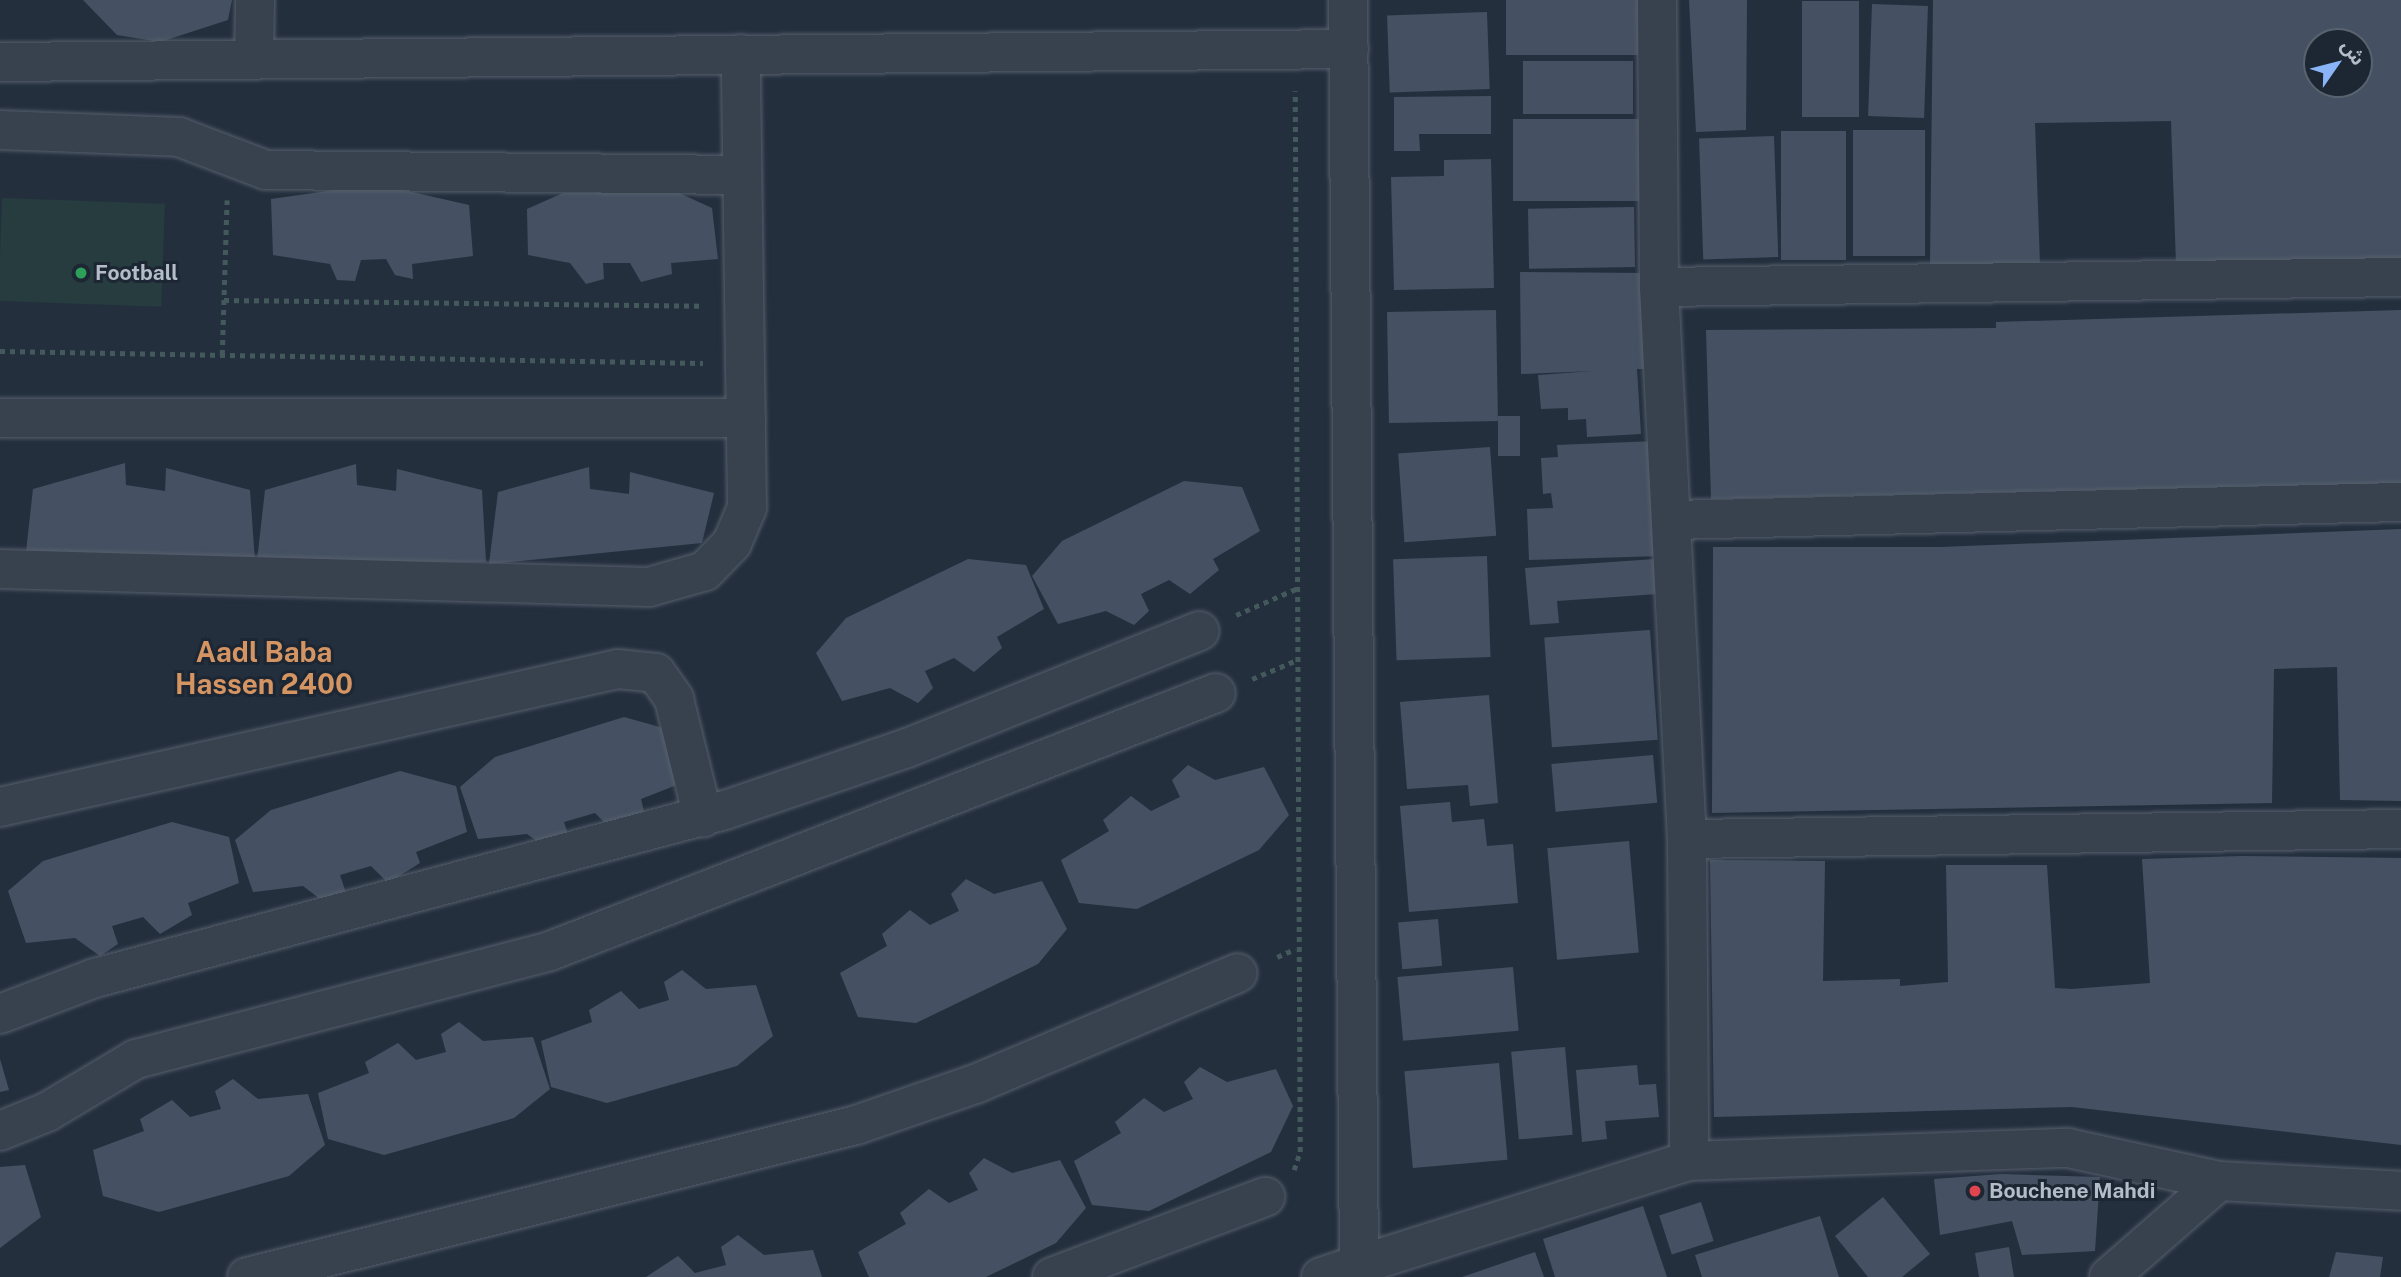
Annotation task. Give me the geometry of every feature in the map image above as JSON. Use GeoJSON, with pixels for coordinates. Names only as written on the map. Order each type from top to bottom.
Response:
{"type":"FeatureCollection","features":[{"type":"Feature","properties":{"kind":"street"},"geometry":{"type":"LineString","coordinates":[[254,59],[255,0]]}},
{"type":"Feature","properties":{"kind":"street"},"geometry":{"type":"LineString","coordinates":[[1349,0],[1359,1265]]}},
{"type":"Feature","properties":{"kind":"street"},"geometry":{"type":"LineString","coordinates":[[1657,0],[1659,287],[1673,520],[1687,839],[1689,1161]]}},
{"type":"Feature","properties":{"kind":"street"},"geometry":{"type":"LineString","coordinates":[[0,62],[1349,49]]}},
{"type":"Feature","properties":{"kind":"street"},"geometry":{"type":"LineString","coordinates":[[0,569],[668,586],[720,559],[742,526],[746,418],[741,54]]}},
{"type":"Feature","properties":{"kind":"street"},"geometry":{"type":"LineString","coordinates":[[0,130],[160,134],[228,160],[266,170],[743,174]]}},
{"type":"Feature","properties":{"kind":"street"},"geometry":{"type":"LineString","coordinates":[[1659,287],[2401,277]]}},
{"type":"Feature","properties":{"kind":"street"},"geometry":{"type":"LineString","coordinates":[[0,418],[746,418]]}},
{"type":"Feature","properties":{"kind":"street"},"geometry":{"type":"LineString","coordinates":[[1673,520],[2401,502]]}},
{"type":"Feature","properties":{"kind":"street"},"geometry":{"type":"LineString","coordinates":[[0,1014],[95,978],[703,817],[907,748],[1200,631]]}},
{"type":"Feature","properties":{"kind":"street"},"geometry":{"type":"LineString","coordinates":[[0,807],[618,669],[656,673],[674,699],[703,817]]}},
{"type":"Feature","properties":{"kind":"street"},"geometry":{"type":"LineString","coordinates":[[0,1131],[47,1112],[136,1059],[550,951],[1216,693]]}},
{"type":"Feature","properties":{"kind":"street"},"geometry":{"type":"LineString","coordinates":[[1687,839],[2401,829]]}},
{"type":"Feature","properties":{"kind":"street"},"geometry":{"type":"LineString","coordinates":[[247,1277],[856,1125],[975,1084],[1238,973]]}},
{"type":"Feature","properties":{"kind":"street"},"geometry":{"type":"LineString","coordinates":[[1321,1277],[1689,1161],[2068,1148],[2219,1181],[2401,1191]]}},
{"type":"Feature","properties":{"kind":"street"},"geometry":{"type":"LineString","coordinates":[[2109,1277],[2219,1181]]}},
{"type":"Feature","properties":{"kind":"street"},"geometry":{"type":"LineString","coordinates":[[1052,1277],[1265,1197]]}},
{"type":"Feature","properties":{"kind":"path"},"geometry":{"type":"LineString","coordinates":[[1265,1197],[1289,1179],[1300,1152],[1294,48]]}},
{"type":"Feature","properties":{"kind":"path"},"geometry":{"type":"LineString","coordinates":[[222,355],[228,160]]}},
{"type":"Feature","properties":{"kind":"path"},"geometry":{"type":"LineString","coordinates":[[224,300],[744,306]]}},
{"type":"Feature","properties":{"kind":"path"},"geometry":{"type":"LineString","coordinates":[[0,351],[745,363]]}},
{"type":"Feature","properties":{"kind":"path"},"geometry":{"type":"LineString","coordinates":[[1200,631],[1298,588]]}},
{"type":"Feature","properties":{"kind":"green space","name":"Football"},"geometry":{"type":"Polygon","coordinates":[[[2,198],[165,204],[161,307],[0,301],[2,198]]]}},
{"type":"Feature","properties":{"kind":"building"},"geometry":{"type":"Polygon","coordinates":[[[83,0],[232,0],[228,20],[160,42],[117,35],[83,0]]]}},
{"type":"Feature","properties":{"kind":"building"},"geometry":{"type":"Polygon","coordinates":[[[1506,0],[1644,0],[1644,55],[1506,55],[1506,0]]]}},
{"type":"Feature","properties":{"kind":"building"},"geometry":{"type":"Polygon","coordinates":[[[1689,0],[1747,0],[1746,130],[1696,132],[1689,0]]]}},
{"type":"Feature","properties":{"kind":"building"},"geometry":{"type":"Polygon","coordinates":[[[1933,0],[2401,0],[2401,262],[2176,264],[2171,121],[2035,123],[2040,264],[1930,265],[1933,0]]]}},
{"type":"Feature","properties":{"kind":"building"},"geometry":{"type":"Polygon","coordinates":[[[1802,1],[1859,1],[1859,117],[1802,117],[1802,1]]]}},
{"type":"Feature","properties":{"kind":"building"},"geometry":{"type":"Polygon","coordinates":[[[1872,4],[1928,6],[1924,118],[1868,116],[1872,4]]]}},
{"type":"Feature","properties":{"kind":"building"},"geometry":{"type":"Polygon","coordinates":[[[1487,12],[1490,89],[1390,92],[1387,15],[1487,12]]]}},
{"type":"Feature","properties":{"kind":"building"},"geometry":{"type":"Polygon","coordinates":[[[1523,61],[1633,61],[1633,114],[1523,114],[1523,61]]]}},
{"type":"Feature","properties":{"kind":"building"},"geometry":{"type":"Polygon","coordinates":[[[1491,96],[1491,134],[1419,134],[1420,151],[1394,151],[1394,97],[1491,96]]]}},
{"type":"Feature","properties":{"kind":"building"},"geometry":{"type":"Polygon","coordinates":[[[1513,119],[1645,119],[1645,201],[1513,201],[1513,119]]]}},
{"type":"Feature","properties":{"kind":"building"},"geometry":{"type":"Polygon","coordinates":[[[1853,130],[1925,130],[1925,256],[1853,256],[1853,130]]]}},
{"type":"Feature","properties":{"kind":"building"},"geometry":{"type":"Polygon","coordinates":[[[1781,131],[1846,131],[1846,260],[1781,260],[1781,131]]]}},
{"type":"Feature","properties":{"kind":"building"},"geometry":{"type":"Polygon","coordinates":[[[1774,136],[1778,257],[1703,260],[1699,139],[1774,136]]]}},
{"type":"Feature","properties":{"kind":"building"},"geometry":{"type":"Polygon","coordinates":[[[1491,159],[1494,288],[1394,290],[1391,177],[1444,176],[1444,160],[1491,159]]]}},
{"type":"Feature","properties":{"kind":"building"},"geometry":{"type":"Polygon","coordinates":[[[377,184],[469,205],[473,256],[412,264],[413,279],[395,275],[386,259],[361,260],[355,281],[337,280],[330,264],[273,255],[271,199],[377,184]]]}},
{"type":"Feature","properties":{"kind":"building"},"geometry":{"type":"Polygon","coordinates":[[[563,193],[679,193],[712,208],[718,259],[671,263],[672,274],[641,282],[630,263],[603,263],[604,279],[586,284],[570,263],[528,255],[527,209],[563,193]]]}},
{"type":"Feature","properties":{"kind":"building"},"geometry":{"type":"Polygon","coordinates":[[[1634,207],[1635,267],[1529,269],[1528,209],[1634,207]]]}},
{"type":"Feature","properties":{"kind":"building"},"geometry":{"type":"Polygon","coordinates":[[[1520,272],[1646,273],[1645,369],[1637,369],[1641,434],[1587,437],[1586,419],[1568,420],[1568,408],[1541,409],[1538,375],[1593,371],[1521,374],[1520,272]]]}},
{"type":"Feature","properties":{"kind":"building"},"geometry":{"type":"Polygon","coordinates":[[[1496,310],[1498,421],[1389,423],[1387,312],[1496,310]]]}},
{"type":"Feature","properties":{"kind":"building"},"geometry":{"type":"Polygon","coordinates":[[[2401,310],[2401,483],[1711,499],[1706,330],[1996,328],[1996,322],[2401,310]]]}},
{"type":"Feature","properties":{"kind":"building"},"geometry":{"type":"Polygon","coordinates":[[[1498,416],[1520,416],[1520,456],[1498,456],[1498,416]]]}},
{"type":"Feature","properties":{"kind":"building"},"geometry":{"type":"Polygon","coordinates":[[[1656,441],[1661,556],[1529,560],[1527,509],[1553,508],[1551,493],[1543,494],[1541,458],[1558,457],[1557,445],[1656,441]]]}},
{"type":"Feature","properties":{"kind":"building"},"geometry":{"type":"Polygon","coordinates":[[[1490,447],[1496,536],[1404,542],[1398,453],[1490,447]]]}},
{"type":"Feature","properties":{"kind":"building"},"geometry":{"type":"Polygon","coordinates":[[[125,463],[126,485],[165,491],[166,468],[250,490],[255,562],[25,561],[33,489],[125,463]]]}},
{"type":"Feature","properties":{"kind":"building"},"geometry":{"type":"Polygon","coordinates":[[[356,464],[357,485],[396,491],[397,469],[482,490],[486,562],[257,561],[265,490],[356,464]]]}},
{"type":"Feature","properties":{"kind":"building"},"geometry":{"type":"Polygon","coordinates":[[[589,467],[590,489],[629,494],[630,472],[714,493],[702,543],[489,564],[498,492],[589,467]]]}},
{"type":"Feature","properties":{"kind":"building"},"geometry":{"type":"Polygon","coordinates":[[[1184,481],[1242,487],[1260,531],[1213,559],[1219,570],[1190,594],[1169,580],[1141,594],[1149,611],[1134,625],[1106,611],[1058,624],[1032,576],[1062,541],[1184,481]]]}},
{"type":"Feature","properties":{"kind":"building"},"geometry":{"type":"Polygon","coordinates":[[[2401,529],[2401,801],[2340,800],[2337,667],[2274,669],[2272,803],[1712,813],[1713,547],[1941,547],[2401,529]]]}},
{"type":"Feature","properties":{"kind":"building"},"geometry":{"type":"Polygon","coordinates":[[[1487,556],[1491,657],[1397,660],[1393,559],[1487,556]]]}},
{"type":"Feature","properties":{"kind":"building"},"geometry":{"type":"Polygon","coordinates":[[[968,559],[1026,565],[1044,609],[997,637],[1002,648],[974,672],[954,658],[925,671],[933,688],[918,703],[890,688],[842,701],[816,653],[846,618],[968,559]]]}},
{"type":"Feature","properties":{"kind":"building"},"geometry":{"type":"Polygon","coordinates":[[[1655,559],[1658,594],[1557,601],[1559,623],[1530,625],[1525,568],[1655,559]]]}},
{"type":"Feature","properties":{"kind":"building"},"geometry":{"type":"Polygon","coordinates":[[[1650,630],[1658,740],[1552,747],[1544,637],[1650,630]]]}},
{"type":"Feature","properties":{"kind":"building"},"geometry":{"type":"Polygon","coordinates":[[[1489,695],[1498,803],[1470,806],[1468,785],[1407,789],[1400,702],[1489,695]]]}},
{"type":"Feature","properties":{"kind":"building"},"geometry":{"type":"Polygon","coordinates":[[[624,717],[681,733],[692,779],[641,799],[644,811],[612,830],[595,813],[564,822],[570,840],[552,852],[527,834],[478,839],[460,787],[495,757],[624,717]]]}},
{"type":"Feature","properties":{"kind":"building"},"geometry":{"type":"Polygon","coordinates":[[[1653,755],[1657,803],[1556,812],[1551,764],[1653,755]]]}},
{"type":"Feature","properties":{"kind":"building"},"geometry":{"type":"Polygon","coordinates":[[[1188,765],[1215,780],[1264,767],[1289,815],[1259,850],[1137,909],[1079,903],[1061,860],[1109,831],[1103,820],[1131,796],[1151,811],[1180,797],[1172,780],[1188,765]]]}},
{"type":"Feature","properties":{"kind":"building"},"geometry":{"type":"Polygon","coordinates":[[[400,771],[456,786],[467,832],[416,852],[420,863],[388,883],[371,866],[340,875],[346,893],[328,905],[303,886],[253,892],[235,840],[271,810],[400,771]]]}},
{"type":"Feature","properties":{"kind":"building"},"geometry":{"type":"Polygon","coordinates":[[[1450,802],[1452,822],[1484,819],[1487,846],[1513,844],[1518,903],[1409,912],[1400,806],[1450,802]]]}},
{"type":"Feature","properties":{"kind":"building"},"geometry":{"type":"Polygon","coordinates":[[[172,822],[229,837],[239,883],[188,903],[192,915],[160,934],[143,917],[112,926],[118,944],[100,956],[75,938],[26,943],[8,891],[43,861],[172,822]]]}},
{"type":"Feature","properties":{"kind":"building"},"geometry":{"type":"Polygon","coordinates":[[[1629,841],[1639,953],[1557,960],[1547,848],[1629,841]]]}},
{"type":"Feature","properties":{"kind":"building"},"geometry":{"type":"Polygon","coordinates":[[[2242,856],[2401,858],[2401,1145],[2072,1107],[1714,1117],[1710,860],[1825,861],[1823,981],[1900,979],[1900,986],[1948,982],[1946,865],[2047,865],[2055,988],[2072,989],[2150,983],[2142,859],[2242,856]]]}},
{"type":"Feature","properties":{"kind":"building"},"geometry":{"type":"Polygon","coordinates":[[[966,879],[994,894],[1042,881],[1067,929],[1038,964],[916,1023],[858,1017],[840,973],[887,946],[882,934],[910,910],[930,925],[959,911],[951,894],[966,879]]]}},
{"type":"Feature","properties":{"kind":"building"},"geometry":{"type":"Polygon","coordinates":[[[1438,919],[1442,966],[1402,969],[1398,922],[1438,919]]]}},
{"type":"Feature","properties":{"kind":"building"},"geometry":{"type":"Polygon","coordinates":[[[1513,967],[1519,1031],[1403,1041],[1397,977],[1513,967]]]}},
{"type":"Feature","properties":{"kind":"building"},"geometry":{"type":"Polygon","coordinates":[[[682,970],[706,989],[756,985],[773,1036],[737,1066],[607,1103],[551,1087],[541,1041],[592,1022],[589,1010],[621,991],[639,1009],[669,1000],[664,982],[682,970]]]}},
{"type":"Feature","properties":{"kind":"building"},"geometry":{"type":"Polygon","coordinates":[[[459,1022],[483,1041],[533,1037],[550,1089],[514,1118],[384,1155],[328,1139],[318,1093],[369,1073],[365,1062],[398,1043],[416,1060],[446,1052],[441,1034],[459,1022]]]}},
{"type":"Feature","properties":{"kind":"building"},"geometry":{"type":"Polygon","coordinates":[[[1565,1047],[1573,1135],[1519,1139],[1511,1052],[1565,1047]]]}},
{"type":"Feature","properties":{"kind":"building"},"geometry":{"type":"Polygon","coordinates":[[[0,1059],[9,1090],[0,1092],[0,1059]]]}},
{"type":"Feature","properties":{"kind":"building"},"geometry":{"type":"Polygon","coordinates":[[[1499,1063],[1507,1160],[1413,1168],[1404,1071],[1499,1063]]]}},
{"type":"Feature","properties":{"kind":"building"},"geometry":{"type":"Polygon","coordinates":[[[1637,1065],[1639,1085],[1656,1084],[1659,1117],[1605,1121],[1607,1139],[1582,1142],[1576,1070],[1637,1065]]]}},
{"type":"Feature","properties":{"kind":"building"},"geometry":{"type":"Polygon","coordinates":[[[1200,1067],[1227,1082],[1276,1069],[1293,1106],[1271,1152],[1149,1211],[1092,1205],[1074,1161],[1121,1133],[1115,1122],[1144,1098],[1164,1112],[1193,1099],[1184,1082],[1200,1067]]]}},
{"type":"Feature","properties":{"kind":"building"},"geometry":{"type":"Polygon","coordinates":[[[233,1079],[258,1099],[308,1094],[325,1145],[289,1176],[159,1212],[103,1196],[93,1150],[144,1131],[140,1119],[172,1100],[190,1117],[221,1109],[215,1091],[233,1079]]]}},
{"type":"Feature","properties":{"kind":"building"},"geometry":{"type":"Polygon","coordinates":[[[984,1158],[1012,1173],[1060,1160],[1086,1208],[1056,1243],[986,1277],[869,1277],[858,1252],[906,1224],[900,1213],[929,1189],[949,1203],[978,1190],[969,1173],[984,1158]]]}},
{"type":"Feature","properties":{"kind":"building"},"geometry":{"type":"Polygon","coordinates":[[[25,1165],[41,1217],[0,1248],[0,1167],[25,1165]]]}},
{"type":"Feature","properties":{"kind":"building"},"geometry":{"type":"Polygon","coordinates":[[[2001,1174],[2100,1177],[2095,1251],[2022,1255],[2012,1221],[1940,1235],[1934,1179],[2001,1174]]]}},
{"type":"Feature","properties":{"kind":"building"},"geometry":{"type":"Polygon","coordinates":[[[1883,1197],[1930,1254],[1902,1277],[1868,1277],[1835,1236],[1883,1197]]]}},
{"type":"Feature","properties":{"kind":"building"},"geometry":{"type":"Polygon","coordinates":[[[1701,1202],[1714,1241],[1672,1255],[1659,1216],[1701,1202]]]}},
{"type":"Feature","properties":{"kind":"building"},"geometry":{"type":"Polygon","coordinates":[[[1643,1206],[1667,1277],[1555,1277],[1543,1239],[1643,1206]]]}},
{"type":"Feature","properties":{"kind":"building"},"geometry":{"type":"Polygon","coordinates":[[[1820,1216],[1839,1277],[1702,1277],[1695,1255],[1820,1216]]]}},
{"type":"Feature","properties":{"kind":"building"},"geometry":{"type":"Polygon","coordinates":[[[738,1235],[764,1255],[813,1250],[822,1277],[646,1277],[678,1256],[695,1273],[726,1265],[721,1247],[738,1235]]]}},
{"type":"Feature","properties":{"kind":"building"},"geometry":{"type":"Polygon","coordinates":[[[2009,1247],[2014,1277],[1979,1277],[1975,1253],[2009,1247]]]}},
{"type":"Feature","properties":{"kind":"building"},"geometry":{"type":"Polygon","coordinates":[[[1535,1252],[1544,1277],[1462,1277],[1535,1252]]]}},
{"type":"Feature","properties":{"kind":"building"},"geometry":{"type":"Polygon","coordinates":[[[2336,1252],[2383,1257],[2380,1277],[2329,1277],[2336,1252]]]}},
{"type":"Feature","properties":{"kind":"place","name":"Football"},"geometry":{"type":"Point","coordinates":[81,273]}},
{"type":"Feature","properties":{"kind":"place","name":"Bouchene Mahdi"},"geometry":{"type":"Point","coordinates":[1975,1191]}},
{"type":"Feature","properties":{"kind":"district","name":"Aadl Baba Hassen 2400"},"geometry":{"type":"Point","coordinates":[264,668]}}]}
